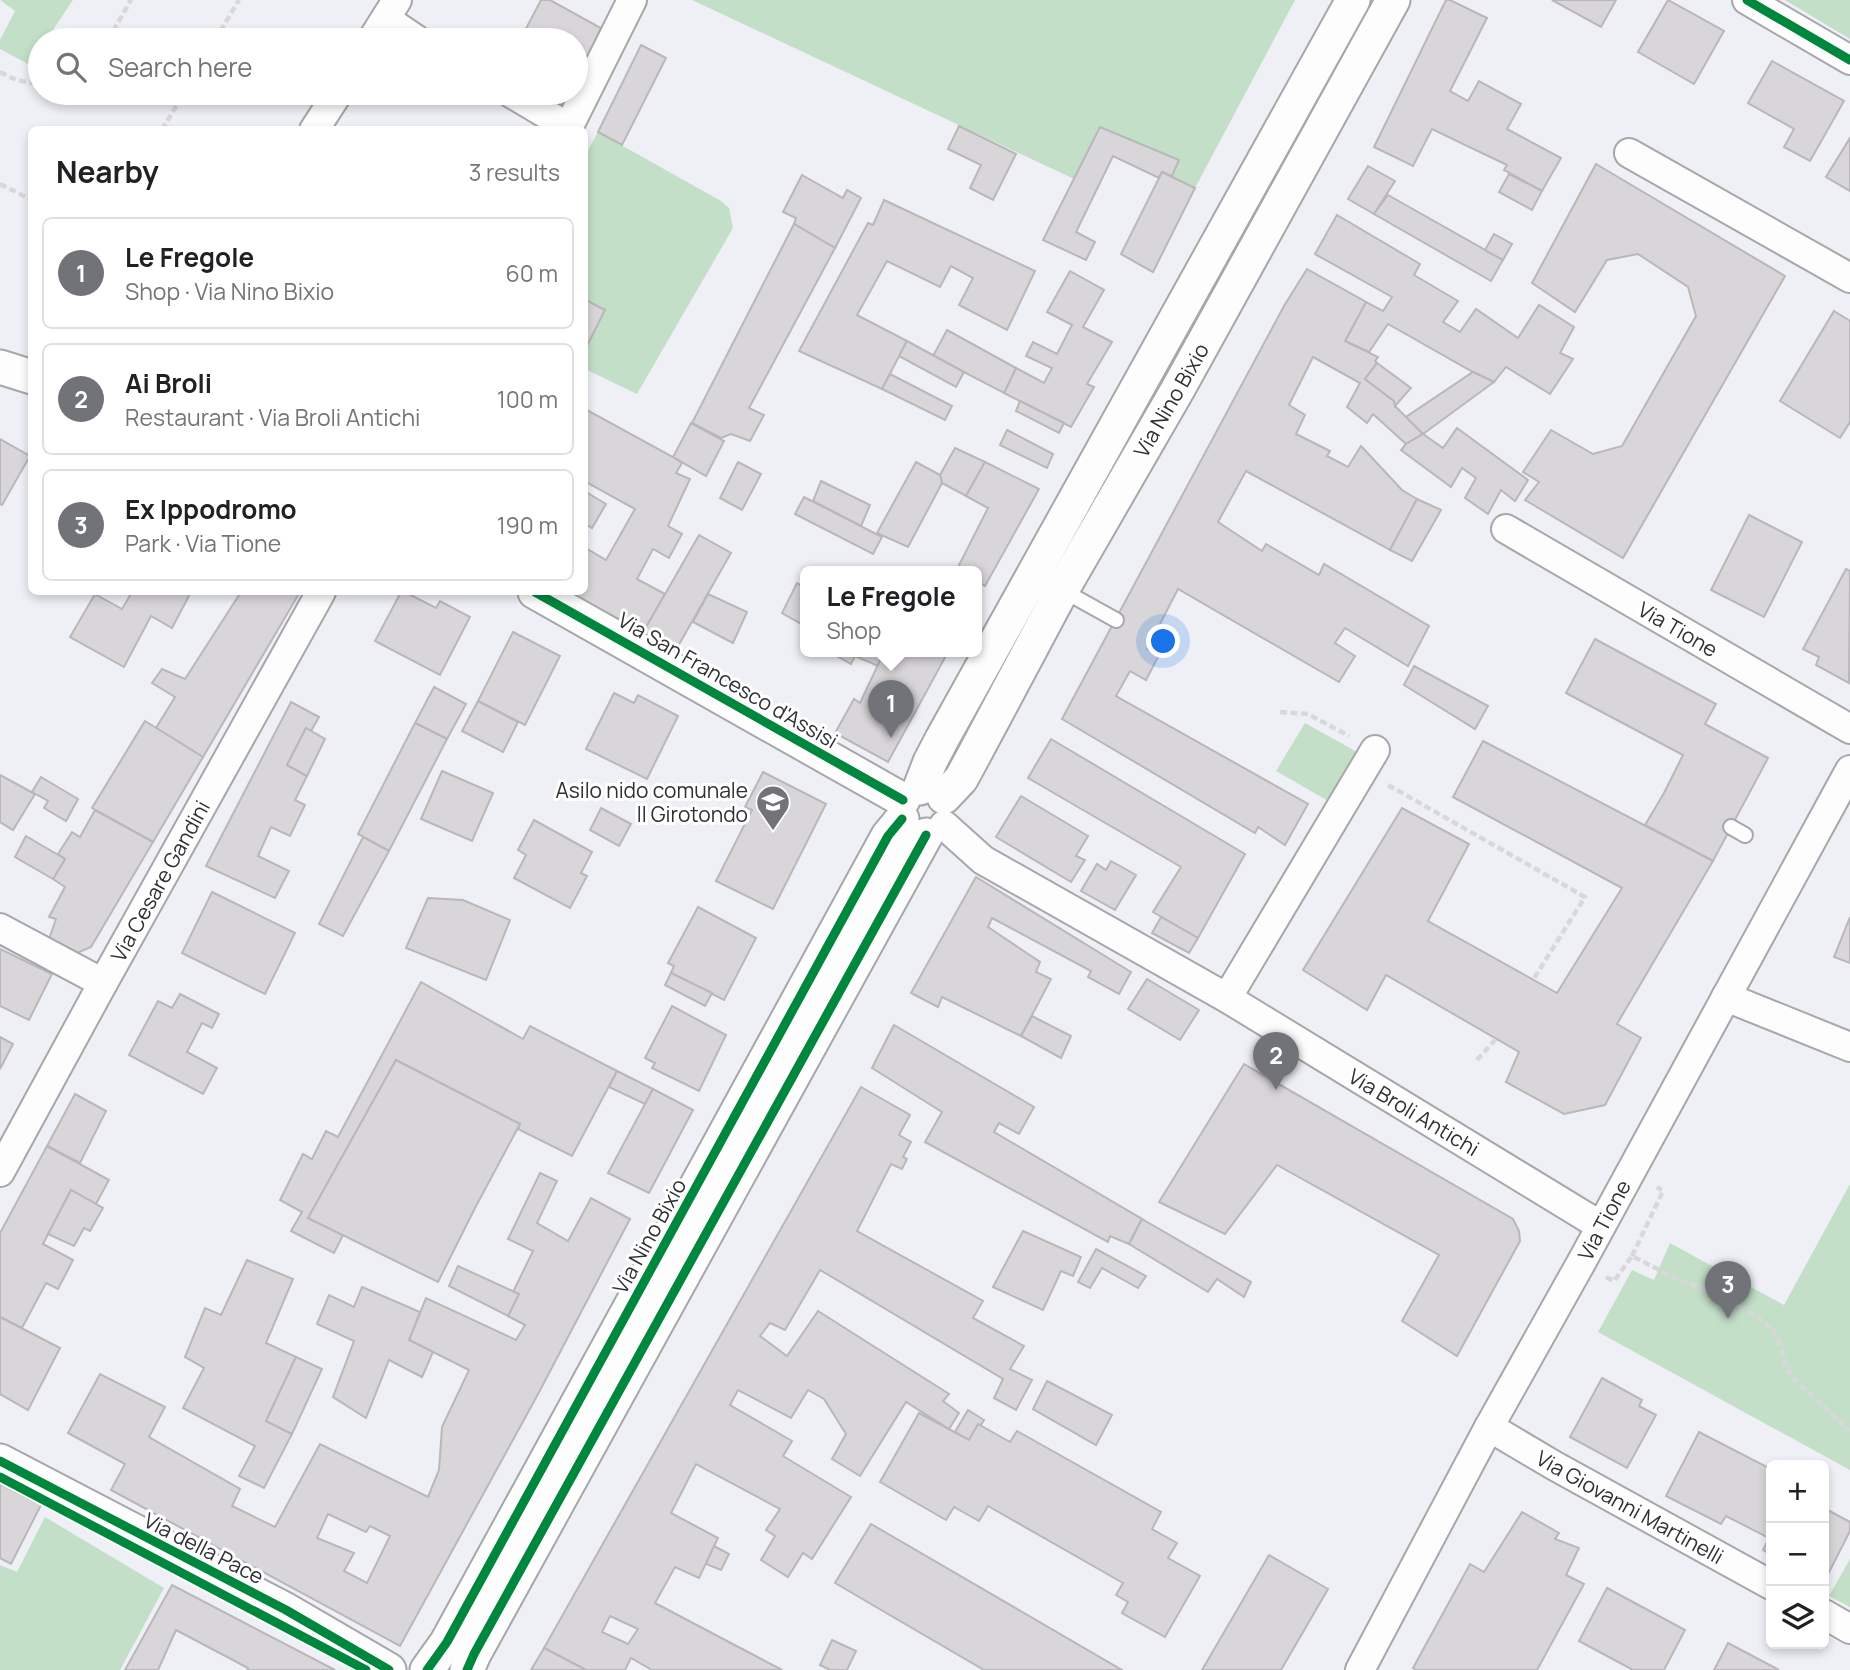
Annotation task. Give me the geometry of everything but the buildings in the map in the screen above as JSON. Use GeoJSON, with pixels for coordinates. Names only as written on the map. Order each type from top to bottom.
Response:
{"type":"FeatureCollection","features":[{"type":"Feature","properties":{"kind":"street"},"geometry":{"type":"LineString","coordinates":[[588,88],[632,0]]}},
{"type":"Feature","properties":{"kind":"street","name":"Via Nino Bixio"},"geometry":{"type":"LineString","coordinates":[[467,1670],[923,811],[930,762],[942,739],[1353,0]]}},
{"type":"Feature","properties":{"kind":"street","name":"Via Nino Bixio"},"geometry":{"type":"LineString","coordinates":[[427,1670],[447,1642],[888,836],[961,779],[1062,590],[1191,365],[1393,0]]}},
{"type":"Feature","properties":{"kind":"street"},"geometry":{"type":"LineString","coordinates":[[1747,0],[1850,60]]}},
{"type":"Feature","properties":{"kind":"street"},"geometry":{"type":"LineString","coordinates":[[317,126],[330,105]]}},
{"type":"Feature","properties":{"kind":"street"},"geometry":{"type":"LineString","coordinates":[[530,105],[565,126]]}},
{"type":"Feature","properties":{"kind":"street"},"geometry":{"type":"LineString","coordinates":[[569,126],[580,105]]}},
{"type":"Feature","properties":{"kind":"street"},"geometry":{"type":"LineString","coordinates":[[1629,153],[1850,278]]}},
{"type":"Feature","properties":{"kind":"street"},"geometry":{"type":"LineString","coordinates":[[0,367],[28,376]]}},
{"type":"Feature","properties":{"kind":"street","name":"Via Tione"},"geometry":{"type":"LineString","coordinates":[[1506,529],[1850,729]]}},
{"type":"Feature","properties":{"kind":"street","name":"Via Cesare Gandini"},"geometry":{"type":"LineString","coordinates":[[0,1172],[319,595]]}},
{"type":"Feature","properties":{"kind":"street","name":"Via San Francesco d'Assisi"},"geometry":{"type":"LineString","coordinates":[[540,595],[923,811]]}},
{"type":"Feature","properties":{"kind":"street"},"geometry":{"type":"LineString","coordinates":[[1227,998],[1369,760]]}},
{"type":"Feature","properties":{"kind":"street","name":"Via Tione"},"geometry":{"type":"LineString","coordinates":[[1360,1670],[1489,1427],[1850,770]]}},
{"type":"Feature","properties":{"kind":"street","name":"Via Broli Antichi"},"geometry":{"type":"LineString","coordinates":[[923,811],[984,860],[1227,998],[1601,1226]]}},
{"type":"Feature","properties":{"kind":"street"},"geometry":{"type":"LineString","coordinates":[[0,928],[103,983]]}},
{"type":"Feature","properties":{"kind":"street"},"geometry":{"type":"LineString","coordinates":[[1726,997],[1850,1047]]}},
{"type":"Feature","properties":{"kind":"street","name":"Via Giovanni Martinelli"},"geometry":{"type":"LineString","coordinates":[[1489,1427],[1766,1582]]}},
{"type":"Feature","properties":{"kind":"street","name":"Via della Pace"},"geometry":{"type":"LineString","coordinates":[[0,1461],[286,1610],[389,1670]]}},
{"type":"Feature","properties":{"kind":"street"},"geometry":{"type":"LineString","coordinates":[[1829,1617],[1850,1629]]}},
{"type":"Feature","properties":{"kind":"lane"},"geometry":{"type":"LineString","coordinates":[[1062,590],[1116,620]]}},
{"type":"Feature","properties":{"kind":"lane"},"geometry":{"type":"LineString","coordinates":[[1731,827],[1745,835]]}},
{"type":"Feature","properties":{"kind":"path"},"geometry":{"type":"LineString","coordinates":[[114,28],[131,0]]}},
{"type":"Feature","properties":{"kind":"path"},"geometry":{"type":"LineString","coordinates":[[222,28],[239,0]]}},
{"type":"Feature","properties":{"kind":"path"},"geometry":{"type":"LineString","coordinates":[[0,72],[16,80],[28,82]]}},
{"type":"Feature","properties":{"kind":"path"},"geometry":{"type":"LineString","coordinates":[[164,126],[177,105]]}},
{"type":"Feature","properties":{"kind":"path"},"geometry":{"type":"LineString","coordinates":[[0,184],[28,198]]}},
{"type":"Feature","properties":{"kind":"path"},"geometry":{"type":"LineString","coordinates":[[1280,712],[1308,714],[1369,760],[1585,897],[1533,979]]}},
{"type":"Feature","properties":{"kind":"path"},"geometry":{"type":"LineString","coordinates":[[1477,1060],[1496,1039]]}},
{"type":"Feature","properties":{"kind":"path"},"geometry":{"type":"LineString","coordinates":[[1581,1263],[1614,1281],[1632,1256],[1754,1315],[1773,1329],[1782,1347],[1786,1367],[1794,1379],[1850,1431]]}},
{"type":"Feature","properties":{"kind":"green space"},"geometry":{"type":"Polygon","coordinates":[[[0,0],[73,0],[54,28],[28,28],[28,64],[0,49],[0,40],[15,11],[0,0]]]}},
{"type":"Feature","properties":{"kind":"green space"},"geometry":{"type":"Polygon","coordinates":[[[692,0],[1295,0],[1195,188],[1172,176],[1179,160],[1100,127],[1074,179],[692,0]]]}},
{"type":"Feature","properties":{"kind":"green space"},"geometry":{"type":"Polygon","coordinates":[[[1785,0],[1850,0],[1850,39],[1785,0]]]}},
{"type":"Feature","properties":{"kind":"green space"},"geometry":{"type":"Polygon","coordinates":[[[598,132],[729,208],[733,228],[637,394],[588,370],[588,344],[605,311],[588,301],[588,150],[598,132]]]}},
{"type":"Feature","properties":{"kind":"green space"},"geometry":{"type":"Polygon","coordinates":[[[1305,723],[1357,752],[1330,802],[1276,771],[1305,723]]]}},
{"type":"Feature","properties":{"kind":"green space"},"geometry":{"type":"Polygon","coordinates":[[[1850,1184],[1850,1470],[1598,1332],[1632,1270],[1654,1280],[1670,1243],[1784,1305],[1850,1184]]]}},
{"type":"Feature","properties":{"kind":"green space"},"geometry":{"type":"Polygon","coordinates":[[[45,1517],[164,1588],[120,1670],[0,1670],[0,1565],[17,1572],[45,1517]]]}},
{"type":"Feature","properties":{"kind":"green space"},"geometry":{"type":"Polygon","coordinates":[[[1850,1559],[1850,1607],[1829,1596],[1850,1559]]]}},
{"type":"Feature","properties":{"kind":"cycle path"},"geometry":{"type":"LineString","coordinates":[[1747,0],[1850,60]]}},
{"type":"Feature","properties":{"kind":"cycle path"},"geometry":{"type":"LineString","coordinates":[[540,595],[903,800]]}},
{"type":"Feature","properties":{"kind":"cycle path"},"geometry":{"type":"LineString","coordinates":[[427,1670],[447,1642],[888,836],[902,819]]}},
{"type":"Feature","properties":{"kind":"cycle path"},"geometry":{"type":"LineString","coordinates":[[467,1670],[926,835]]}},
{"type":"Feature","properties":{"kind":"cycle path"},"geometry":{"type":"LineString","coordinates":[[0,1461],[286,1610],[389,1670]]}},
{"type":"Feature","properties":{"kind":"cycle path"},"geometry":{"type":"LineString","coordinates":[[0,1477],[366,1670]]}},
{"type":"Feature","properties":{"kind":"place","name":"Le Fregole"},"geometry":{"type":"Point","coordinates":[891,738]}},
{"type":"Feature","properties":{"kind":"place","name":"Asilo nido comunale Il Girotondo"},"geometry":{"type":"Point","coordinates":[773,832]}},
{"type":"Feature","properties":{"kind":"place","name":"Ai Broli"},"geometry":{"type":"Point","coordinates":[1276,1090]}},
{"type":"Feature","properties":{"kind":"place","name":"Ex Ippodromo"},"geometry":{"type":"Point","coordinates":[1728,1319]}}]}
